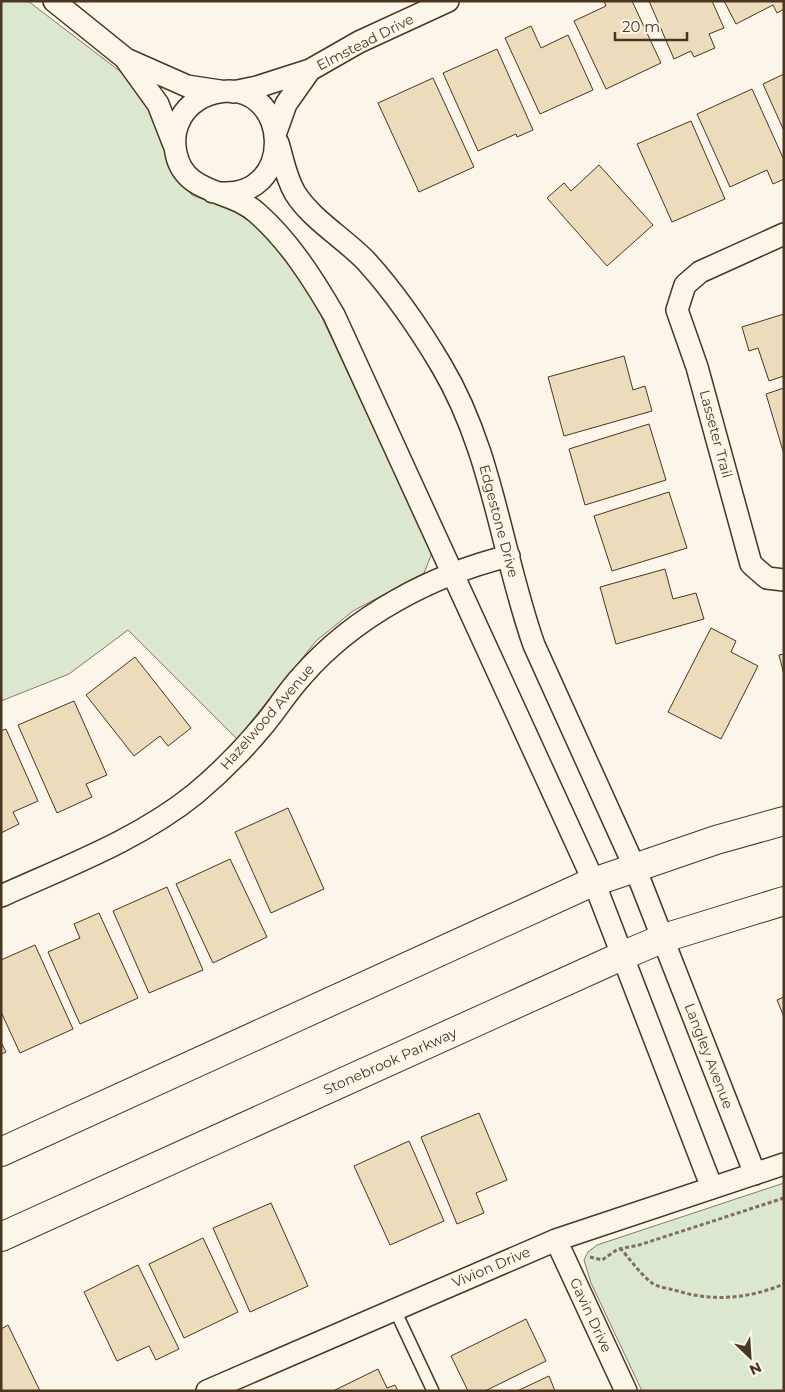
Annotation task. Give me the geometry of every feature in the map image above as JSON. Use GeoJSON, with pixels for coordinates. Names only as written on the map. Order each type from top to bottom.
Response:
{"type":"FeatureCollection","features":[{"type":"Feature","properties":{"kind":"main road"},"geometry":{"type":"LineString","coordinates":[[1,1152],[594,882],[716,840],[784,821]]}},
{"type":"Feature","properties":{"kind":"main road","name":"Stonebrook Parkway"},"geometry":{"type":"LineString","coordinates":[[1,1236],[624,955],[664,938],[784,901]]}},
{"type":"Feature","properties":{"kind":"street"},"geometry":{"type":"LineString","coordinates":[[54,1],[126,59],[188,86],[229,91],[248,96],[261,105],[271,117],[277,136],[274,158],[261,179],[239,192],[213,192]]}},
{"type":"Feature","properties":{"kind":"street","name":"Elmstead Drive"},"geometry":{"type":"LineString","coordinates":[[229,91],[262,86],[310,70],[359,42],[448,1]]}},
{"type":"Feature","properties":{"kind":"street"},"geometry":{"type":"LineString","coordinates":[[126,59],[158,104],[172,134],[179,164],[188,176],[199,186],[238,201],[257,213],[290,250],[319,290],[343,333],[594,882],[624,955],[712,1188]]}},
{"type":"Feature","properties":{"kind":"street","name":"Elmstead Drive"},"geometry":{"type":"LineString","coordinates":[[277,136],[286,104],[310,70]]}},
{"type":"Feature","properties":{"kind":"street"},"geometry":{"type":"LineString","coordinates":[[175,150],[175,132],[187,109],[209,94],[229,91]]}},
{"type":"Feature","properties":{"kind":"street","name":"Edgestone Drive"},"geometry":{"type":"LineString","coordinates":[[277,136],[290,183],[300,200],[350,245],[387,286],[413,320],[442,366],[467,416],[486,467],[523,615],[534,645],[635,868],[664,938]]}},
{"type":"Feature","properties":{"kind":"street","name":"Lasseter Trail"},"geometry":{"type":"LineString","coordinates":[[776,579],[751,564],[699,375],[677,310],[685,285],[700,272],[784,234]]}},
{"type":"Feature","properties":{"kind":"street","name":"Hazelwood Avenue"},"geometry":{"type":"LineString","coordinates":[[1,896],[113,845],[171,811],[231,762],[263,726],[301,677],[336,642],[384,608],[454,574],[509,556]]}},
{"type":"Feature","properties":{"kind":"street","name":"Langley Avenue"},"geometry":{"type":"LineString","coordinates":[[664,938],[755,1174]]}},
{"type":"Feature","properties":{"kind":"street","name":"Vivion Drive"},"geometry":{"type":"LineString","coordinates":[[207,1391],[241,1384],[394,1308],[556,1240],[784,1164]]}},
{"type":"Feature","properties":{"kind":"street","name":"Gavin Drive"},"geometry":{"type":"LineString","coordinates":[[556,1240],[626,1391]]}},
{"type":"Feature","properties":{"kind":"lane"},"geometry":{"type":"LineString","coordinates":[[394,1308],[433,1391]]}},
{"type":"Feature","properties":{"kind":"path"},"geometry":{"type":"LineString","coordinates":[[590,1257],[602,1260],[620,1248],[639,1246],[784,1198]]}},
{"type":"Feature","properties":{"kind":"path"},"geometry":{"type":"LineString","coordinates":[[620,1248],[653,1284],[688,1295],[717,1298],[739,1297],[761,1294],[784,1284]]}},
{"type":"Feature","properties":{"kind":"green space"},"geometry":{"type":"Polygon","coordinates":[[[1,1],[28,1],[121,72],[157,112],[180,181],[192,195],[255,219],[271,236],[317,307],[432,553],[424,573],[353,611],[316,641],[237,739],[128,630],[69,674],[1,701],[1,1]]]}},
{"type":"Feature","properties":{"kind":"green space"},"geometry":{"type":"Polygon","coordinates":[[[784,1183],[784,1391],[642,1391],[591,1283],[584,1260],[588,1252],[597,1245],[784,1183]]]}},
{"type":"Feature","properties":{"kind":"building"},"geometry":{"type":"Polygon","coordinates":[[[604,1],[632,1],[661,63],[606,89],[574,21],[606,6],[604,1]]]}},
{"type":"Feature","properties":{"kind":"building"},"geometry":{"type":"Polygon","coordinates":[[[649,1],[712,1],[724,28],[709,34],[715,48],[694,57],[691,51],[674,59],[649,1]]]}},
{"type":"Feature","properties":{"kind":"building"},"geometry":{"type":"Polygon","coordinates":[[[724,1],[784,1],[784,9],[777,13],[773,5],[736,24],[724,1]]]}},
{"type":"Feature","properties":{"kind":"building"},"geometry":{"type":"Polygon","coordinates":[[[531,26],[541,48],[568,35],[593,90],[540,114],[505,38],[531,26]]]}},
{"type":"Feature","properties":{"kind":"building"},"geometry":{"type":"Polygon","coordinates":[[[497,49],[533,130],[517,137],[516,134],[478,151],[443,73],[497,49]]]}},
{"type":"Feature","properties":{"kind":"building"},"geometry":{"type":"Polygon","coordinates":[[[784,74],[784,131],[763,84],[784,74]]]}},
{"type":"Feature","properties":{"kind":"building"},"geometry":{"type":"Polygon","coordinates":[[[433,78],[474,167],[419,192],[378,103],[433,78]]]}},
{"type":"Feature","properties":{"kind":"building"},"geometry":{"type":"Polygon","coordinates":[[[752,89],[784,160],[784,179],[773,184],[767,170],[730,187],[697,114],[752,89]]]}},
{"type":"Feature","properties":{"kind":"building"},"geometry":{"type":"Polygon","coordinates":[[[691,121],[725,199],[672,222],[637,144],[691,121]]]}},
{"type":"Feature","properties":{"kind":"building"},"geometry":{"type":"Polygon","coordinates":[[[599,165],[653,225],[607,266],[547,198],[564,183],[571,191],[599,165]]]}},
{"type":"Feature","properties":{"kind":"building"},"geometry":{"type":"Polygon","coordinates":[[[784,314],[784,376],[769,381],[758,348],[749,351],[742,327],[784,314]]]}},
{"type":"Feature","properties":{"kind":"building"},"geometry":{"type":"Polygon","coordinates":[[[624,356],[633,390],[645,386],[652,411],[564,436],[548,377],[624,356]]]}},
{"type":"Feature","properties":{"kind":"building"},"geometry":{"type":"Polygon","coordinates":[[[784,388],[784,450],[783,451],[766,394],[784,388]]]}},
{"type":"Feature","properties":{"kind":"building"},"geometry":{"type":"Polygon","coordinates":[[[649,424],[666,480],[585,505],[569,449],[649,424]]]}},
{"type":"Feature","properties":{"kind":"building"},"geometry":{"type":"Polygon","coordinates":[[[669,492],[687,548],[612,571],[594,516],[669,492]]]}},
{"type":"Feature","properties":{"kind":"building"},"geometry":{"type":"Polygon","coordinates":[[[665,569],[673,599],[696,593],[704,619],[616,644],[600,587],[665,569]]]}},
{"type":"Feature","properties":{"kind":"building"},"geometry":{"type":"Polygon","coordinates":[[[711,628],[736,641],[731,652],[758,666],[721,739],[668,712],[711,628]]]}},
{"type":"Feature","properties":{"kind":"building"},"geometry":{"type":"Polygon","coordinates":[[[784,654],[784,675],[779,655],[784,654]]]}},
{"type":"Feature","properties":{"kind":"building"},"geometry":{"type":"Polygon","coordinates":[[[135,657],[191,728],[168,746],[160,736],[134,756],[86,695],[135,657]]]}},
{"type":"Feature","properties":{"kind":"building"},"geometry":{"type":"Polygon","coordinates":[[[74,701],[107,775],[86,784],[92,797],[57,813],[18,725],[74,701]]]}},
{"type":"Feature","properties":{"kind":"building"},"geometry":{"type":"Polygon","coordinates":[[[6,729],[38,801],[13,812],[19,824],[1,833],[1,731],[6,729]]]}},
{"type":"Feature","properties":{"kind":"building"},"geometry":{"type":"Polygon","coordinates":[[[288,808],[324,889],[271,913],[235,832],[288,808]]]}},
{"type":"Feature","properties":{"kind":"building"},"geometry":{"type":"Polygon","coordinates":[[[230,859],[267,937],[213,963],[176,884],[230,859]]]}},
{"type":"Feature","properties":{"kind":"building"},"geometry":{"type":"Polygon","coordinates":[[[167,887],[203,970],[149,993],[113,911],[167,887]]]}},
{"type":"Feature","properties":{"kind":"building"},"geometry":{"type":"Polygon","coordinates":[[[99,913],[138,998],[80,1024],[48,952],[80,938],[74,924],[99,913]]]}},
{"type":"Feature","properties":{"kind":"building"},"geometry":{"type":"Polygon","coordinates":[[[35,945],[73,1029],[20,1053],[1,1012],[1,960],[35,945]]]}},
{"type":"Feature","properties":{"kind":"building"},"geometry":{"type":"Polygon","coordinates":[[[784,997],[784,1017],[777,1000],[784,997]]]}},
{"type":"Feature","properties":{"kind":"building"},"geometry":{"type":"Polygon","coordinates":[[[1,1042],[6,1052],[1,1054],[1,1042]]]}},
{"type":"Feature","properties":{"kind":"building"},"geometry":{"type":"Polygon","coordinates":[[[479,1113],[507,1180],[476,1193],[484,1213],[457,1224],[421,1137],[479,1113]]]}},
{"type":"Feature","properties":{"kind":"building"},"geometry":{"type":"Polygon","coordinates":[[[409,1141],[444,1221],[390,1245],[354,1166],[409,1141]]]}},
{"type":"Feature","properties":{"kind":"building"},"geometry":{"type":"Polygon","coordinates":[[[271,1203],[308,1286],[250,1312],[213,1228],[271,1203]]]}},
{"type":"Feature","properties":{"kind":"building"},"geometry":{"type":"Polygon","coordinates":[[[203,1238],[238,1312],[184,1338],[149,1264],[203,1238]]]}},
{"type":"Feature","properties":{"kind":"building"},"geometry":{"type":"Polygon","coordinates":[[[138,1265],[179,1349],[156,1360],[149,1346],[117,1361],[84,1292],[138,1265]]]}},
{"type":"Feature","properties":{"kind":"building"},"geometry":{"type":"Polygon","coordinates":[[[526,1319],[546,1361],[485,1391],[468,1391],[451,1356],[526,1319]]]}},
{"type":"Feature","properties":{"kind":"building"},"geometry":{"type":"Polygon","coordinates":[[[8,1325],[40,1391],[1,1391],[1,1329],[8,1325]]]}},
{"type":"Feature","properties":{"kind":"building"},"geometry":{"type":"Polygon","coordinates":[[[378,1369],[387,1388],[395,1385],[398,1391],[333,1391],[378,1369]]]}},
{"type":"Feature","properties":{"kind":"building"},"geometry":{"type":"Polygon","coordinates":[[[549,1376],[555,1391],[517,1391],[549,1376]]]}}]}
